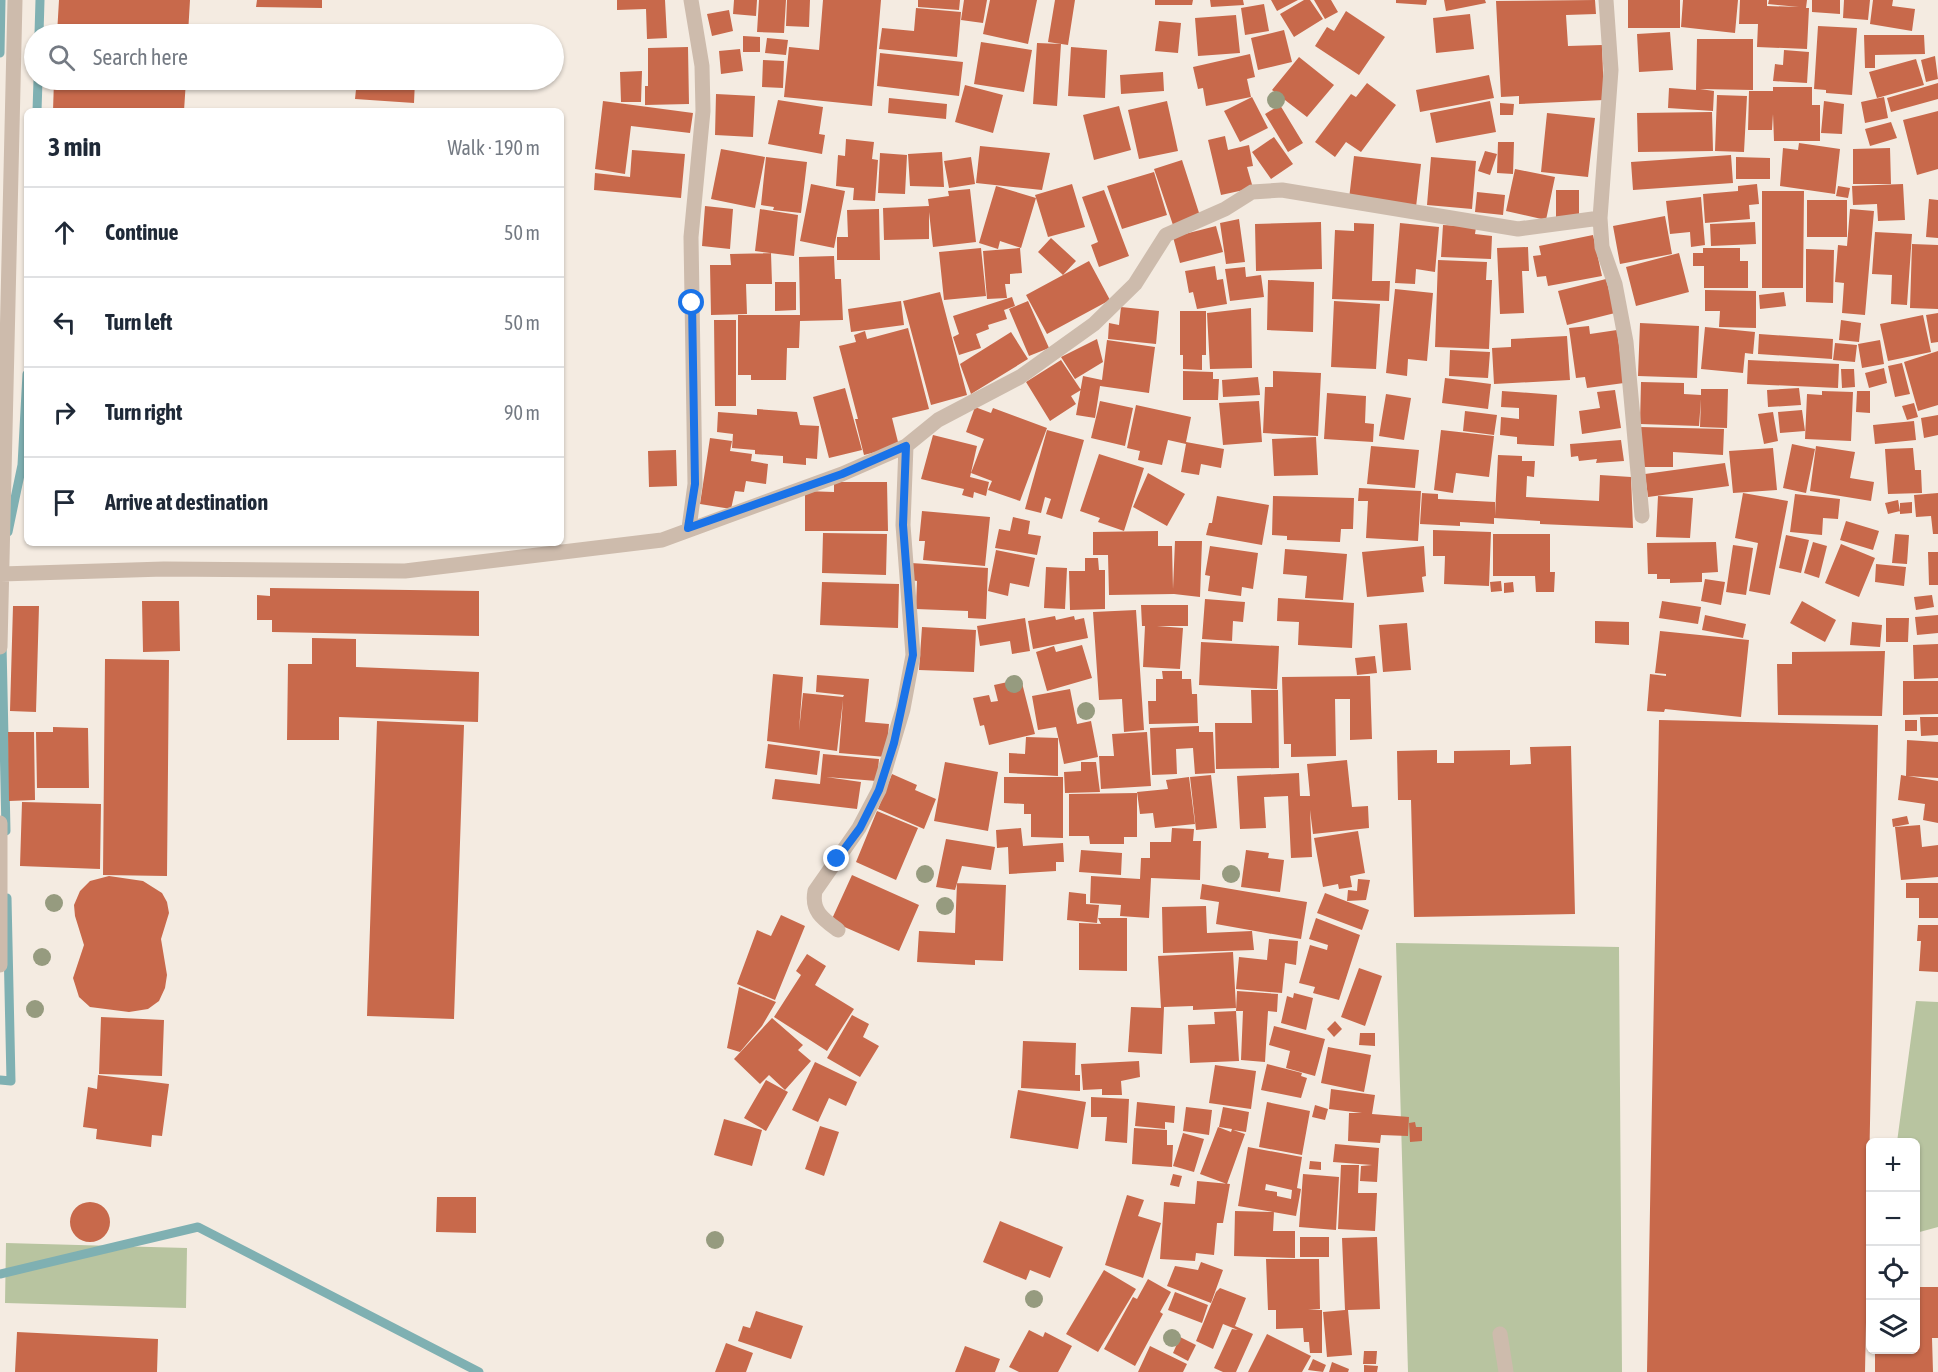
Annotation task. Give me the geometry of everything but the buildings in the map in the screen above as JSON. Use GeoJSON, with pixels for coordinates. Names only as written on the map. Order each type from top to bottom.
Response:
{"type":"FeatureCollection","features":[{"type":"Feature","properties":{"kind":"street"},"geometry":{"type":"LineString","coordinates":[[0,647],[15,0]]}},
{"type":"Feature","properties":{"kind":"street"},"geometry":{"type":"LineString","coordinates":[[688,528],[695,484],[691,237],[703,111],[702,66],[691,0]]}},
{"type":"Feature","properties":{"kind":"street"},"geometry":{"type":"LineString","coordinates":[[1606,0],[1611,69],[1600,218],[1602,247],[1615,284],[1626,342],[1642,516]]}},
{"type":"Feature","properties":{"kind":"street"},"geometry":{"type":"LineString","coordinates":[[2,574],[164,569],[405,571],[662,540],[688,528],[842,474],[906,446],[938,420],[1020,377],[1094,324],[1135,284],[1166,235],[1226,209],[1252,192],[1282,190],[1518,229],[1600,218]]}},
{"type":"Feature","properties":{"kind":"street"},"geometry":{"type":"LineString","coordinates":[[838,930],[817,912],[813,902],[815,891],[860,828],[879,790],[894,743],[913,655],[903,525],[906,446]]}},
{"type":"Feature","properties":{"kind":"street"},"geometry":{"type":"LineString","coordinates":[[0,823],[0,965]]}},
{"type":"Feature","properties":{"kind":"street"},"geometry":{"type":"LineString","coordinates":[[1500,1334],[1506,1372]]}},
{"type":"Feature","properties":{"kind":"green space"},"geometry":{"type":"Polygon","coordinates":[[[1396,943],[1619,947],[1622,1372],[1408,1372],[1396,943]]]}},
{"type":"Feature","properties":{"kind":"green space"},"geometry":{"type":"Polygon","coordinates":[[[1916,1001],[1938,1002],[1938,1227],[1920,1232],[1920,1138],[1898,1138],[1916,1001]]]}},
{"type":"Feature","properties":{"kind":"green space"},"geometry":{"type":"Polygon","coordinates":[[[6,1243],[187,1248],[186,1308],[5,1303],[6,1243]]]}},
{"type":"Feature","properties":{"kind":"waterway"},"geometry":{"type":"LineString","coordinates":[[0,53],[1,0]]}},
{"type":"Feature","properties":{"kind":"waterway"},"geometry":{"type":"LineString","coordinates":[[39,24],[40,0]]}},
{"type":"Feature","properties":{"kind":"waterway"},"geometry":{"type":"LineString","coordinates":[[37,108],[38,90]]}},
{"type":"Feature","properties":{"kind":"waterway"},"geometry":{"type":"LineString","coordinates":[[8,532],[22,465],[24,429]]}},
{"type":"Feature","properties":{"kind":"waterway"},"geometry":{"type":"LineString","coordinates":[[2,644],[6,831]]}},
{"type":"Feature","properties":{"kind":"waterway"},"geometry":{"type":"LineString","coordinates":[[0,1080],[11,1081],[7,898]]}},
{"type":"Feature","properties":{"kind":"waterway"},"geometry":{"type":"LineString","coordinates":[[0,1274],[198,1227],[479,1372]]}},
{"type":"Feature","properties":{"kind":"route"},"geometry":{"type":"LineString","coordinates":[[692,303],[695,484],[688,528],[842,474],[906,446],[903,525],[913,655],[903,709],[879,790],[860,828],[837,859]]}}]}
